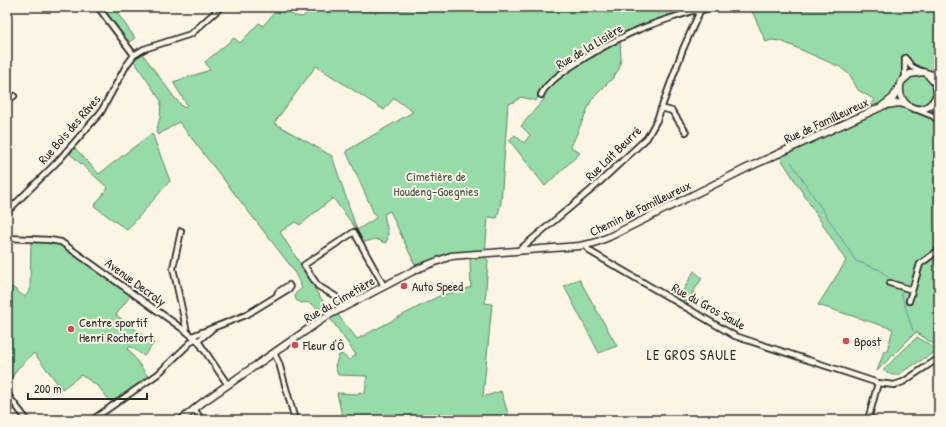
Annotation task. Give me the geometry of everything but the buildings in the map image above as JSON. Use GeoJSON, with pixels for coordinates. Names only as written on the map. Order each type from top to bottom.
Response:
{"type":"FeatureCollection","features":[{"type":"Feature","properties":{"kind":"street"},"geometry":{"type":"LineString","coordinates":[[98,7],[134,55],[144,49],[189,36],[221,7]]}},
{"type":"Feature","properties":{"kind":"street"},"geometry":{"type":"LineString","coordinates":[[700,11],[711,7]]}},
{"type":"Feature","properties":{"kind":"street","name":"Rue de la Lisière"},"geometry":{"type":"LineString","coordinates":[[541,95],[544,88],[572,66],[620,39],[641,29],[685,14],[700,11]]}},
{"type":"Feature","properties":{"kind":"street","name":"Rue Lait Beurré"},"geometry":{"type":"LineString","coordinates":[[518,251],[643,143],[650,134],[683,48],[700,11]]}},
{"type":"Feature","properties":{"kind":"street","name":"Rue Bois des Râves"},"geometry":{"type":"LineString","coordinates":[[7,212],[59,160],[101,112],[126,66],[134,55]]}},
{"type":"Feature","properties":{"kind":"street"},"geometry":{"type":"LineString","coordinates":[[939,77],[912,67],[905,58],[905,77],[916,72],[925,73],[936,84],[937,94],[935,108],[939,122]]}},
{"type":"Feature","properties":{"kind":"street","name":"Rue de Familleureux"},"geometry":{"type":"LineString","coordinates":[[753,165],[881,107],[893,98],[905,77]]}},
{"type":"Feature","properties":{"kind":"street"},"geometry":{"type":"LineString","coordinates":[[900,86],[901,98],[906,105]]}},
{"type":"Feature","properties":{"kind":"street"},"geometry":{"type":"LineString","coordinates":[[916,109],[928,106],[937,94]]}},
{"type":"Feature","properties":{"kind":"street"},"geometry":{"type":"LineString","coordinates":[[7,100],[14,96]]}},
{"type":"Feature","properties":{"kind":"street"},"geometry":{"type":"LineString","coordinates":[[881,107],[892,103],[906,105],[933,116],[939,122]]}},
{"type":"Feature","properties":{"kind":"street"},"geometry":{"type":"LineString","coordinates":[[661,108],[672,111],[686,132]]}},
{"type":"Feature","properties":{"kind":"street","name":"Chemin de Familleureux"},"geometry":{"type":"LineString","coordinates":[[530,250],[584,245],[609,237],[753,165]]}},
{"type":"Feature","properties":{"kind":"street"},"geometry":{"type":"LineString","coordinates":[[181,231],[173,268],[187,332]]}},
{"type":"Feature","properties":{"kind":"street"},"geometry":{"type":"LineString","coordinates":[[343,306],[335,296],[318,286],[304,265],[354,232],[384,286]]}},
{"type":"Feature","properties":{"kind":"street","name":"Avenue Decroly"},"geometry":{"type":"LineString","coordinates":[[7,238],[61,242],[195,338],[228,386]]}},
{"type":"Feature","properties":{"kind":"street","name":"Rue du Gros Saule"},"geometry":{"type":"LineString","coordinates":[[584,245],[591,252],[708,318],[735,336],[878,383],[894,385],[903,382],[939,358]]}},
{"type":"Feature","properties":{"kind":"street","name":"Rue du Cimetière"},"geometry":{"type":"LineString","coordinates":[[181,420],[194,409],[343,306],[417,269],[448,256],[530,250]]}},
{"type":"Feature","properties":{"kind":"street"},"geometry":{"type":"LineString","coordinates":[[909,301],[922,262],[939,250]]}},
{"type":"Feature","properties":{"kind":"street"},"geometry":{"type":"LineString","coordinates":[[890,283],[912,290]]}},
{"type":"Feature","properties":{"kind":"street"},"geometry":{"type":"LineString","coordinates":[[92,420],[158,374],[195,338],[214,328],[246,315],[290,287]]}},
{"type":"Feature","properties":{"kind":"street"},"geometry":{"type":"LineString","coordinates":[[195,338],[214,328]]}},
{"type":"Feature","properties":{"kind":"street"},"geometry":{"type":"LineString","coordinates":[[274,353],[279,363],[295,420]]}},
{"type":"Feature","properties":{"kind":"street"},"geometry":{"type":"LineString","coordinates":[[868,420],[878,383]]}},
{"type":"Feature","properties":{"kind":"street"},"geometry":{"type":"LineString","coordinates":[[7,394],[27,420]]}},
{"type":"Feature","properties":{"kind":"street"},"geometry":{"type":"LineString","coordinates":[[194,409],[202,420]]}},
{"type":"Feature","properties":{"kind":"green space"},"geometry":{"type":"Polygon","coordinates":[[[98,7],[113,7],[135,38],[126,44],[98,7]]]}},
{"type":"Feature","properties":{"kind":"green space","name":"Cimetière de Houdeng-Goegnies"},"geometry":{"type":"Polygon","coordinates":[[[279,7],[295,16],[303,17],[311,7],[695,7],[692,11],[620,39],[621,59],[619,69],[612,79],[592,99],[571,147],[580,153],[545,186],[509,140],[515,135],[524,143],[530,135],[521,126],[545,98],[539,95],[536,101],[521,97],[508,104],[501,203],[497,218],[488,217],[485,254],[456,255],[417,269],[390,211],[384,214],[388,233],[387,241],[385,243],[376,239],[360,243],[354,232],[357,230],[333,198],[300,225],[295,222],[280,232],[301,265],[304,265],[318,286],[314,288],[327,307],[320,313],[312,304],[301,303],[296,300],[295,294],[302,288],[293,269],[179,122],[158,135],[156,132],[160,118],[161,101],[132,58],[140,52],[184,108],[187,105],[173,82],[210,70],[205,62],[234,38],[240,43],[259,23],[263,26],[279,7]],[[316,66],[274,123],[332,156],[357,230],[376,218],[346,151],[413,112],[394,98],[384,110],[316,66]]]}},
{"type":"Feature","properties":{"kind":"green space"},"geometry":{"type":"Polygon","coordinates":[[[750,7],[939,7],[939,77],[912,67],[906,59],[906,71],[892,103],[925,112],[939,122],[939,319],[933,329],[939,333],[939,348],[916,332],[877,371],[884,351],[887,351],[893,329],[818,305],[846,261],[778,154],[858,117],[875,100],[858,90],[850,75],[840,67],[781,41],[771,40],[766,42],[750,7]]]}},
{"type":"Feature","properties":{"kind":"green space"},"geometry":{"type":"Polygon","coordinates":[[[918,75],[929,79],[933,90],[929,101],[918,105],[907,101],[903,90],[907,79],[918,75]]]}},
{"type":"Feature","properties":{"kind":"green space"},"geometry":{"type":"Polygon","coordinates":[[[152,133],[170,181],[127,230],[94,206],[108,188],[70,154],[75,148],[99,174],[152,133]]]}},
{"type":"Feature","properties":{"kind":"green space","name":"Centre sportif Henri Rochefort"},"geometry":{"type":"Polygon","coordinates":[[[31,239],[57,241],[132,293],[116,315],[154,343],[144,356],[130,346],[128,349],[150,379],[113,405],[98,386],[81,375],[62,389],[34,353],[17,369],[7,387],[7,288],[10,290],[12,287],[25,297],[30,290],[31,239]]]}},
{"type":"Feature","properties":{"kind":"green space"},"geometry":{"type":"Polygon","coordinates":[[[485,257],[488,260],[485,303],[492,304],[483,397],[501,391],[510,420],[343,420],[337,393],[365,393],[367,376],[338,375],[335,366],[339,355],[342,354],[349,360],[356,355],[330,318],[337,313],[357,339],[441,295],[471,287],[470,259],[485,257]]]}},
{"type":"Feature","properties":{"kind":"green space"},"geometry":{"type":"Polygon","coordinates":[[[694,271],[702,278],[687,302],[679,298],[694,271]]]}},
{"type":"Feature","properties":{"kind":"green space"},"geometry":{"type":"Polygon","coordinates":[[[579,279],[617,346],[599,353],[564,286],[579,279]]]}},
{"type":"Feature","properties":{"kind":"green space"},"geometry":{"type":"Polygon","coordinates":[[[917,337],[938,350],[897,375],[892,375],[883,370],[917,337]]]}},
{"type":"Feature","properties":{"kind":"waterway"},"geometry":{"type":"LineString","coordinates":[[791,162],[856,261],[880,270],[888,277]]}},
{"type":"Feature","properties":{"kind":"waterway"},"geometry":{"type":"LineString","coordinates":[[901,293],[913,331]]}},
{"type":"Feature","properties":{"kind":"place","name":"Auto Speed"},"geometry":{"type":"Point","coordinates":[404,286]}},
{"type":"Feature","properties":{"kind":"place","name":"Centre sportif Henri Rochefort"},"geometry":{"type":"Point","coordinates":[71,329]}},
{"type":"Feature","properties":{"kind":"place","name":"Bpost"},"geometry":{"type":"Point","coordinates":[846,341]}},
{"type":"Feature","properties":{"kind":"place","name":"Fleur d'Ô"},"geometry":{"type":"Point","coordinates":[295,345]}},
{"type":"Feature","properties":{"kind":"district","name":"LE GROS SAULE"},"geometry":{"type":"Point","coordinates":[692,355]}}]}
